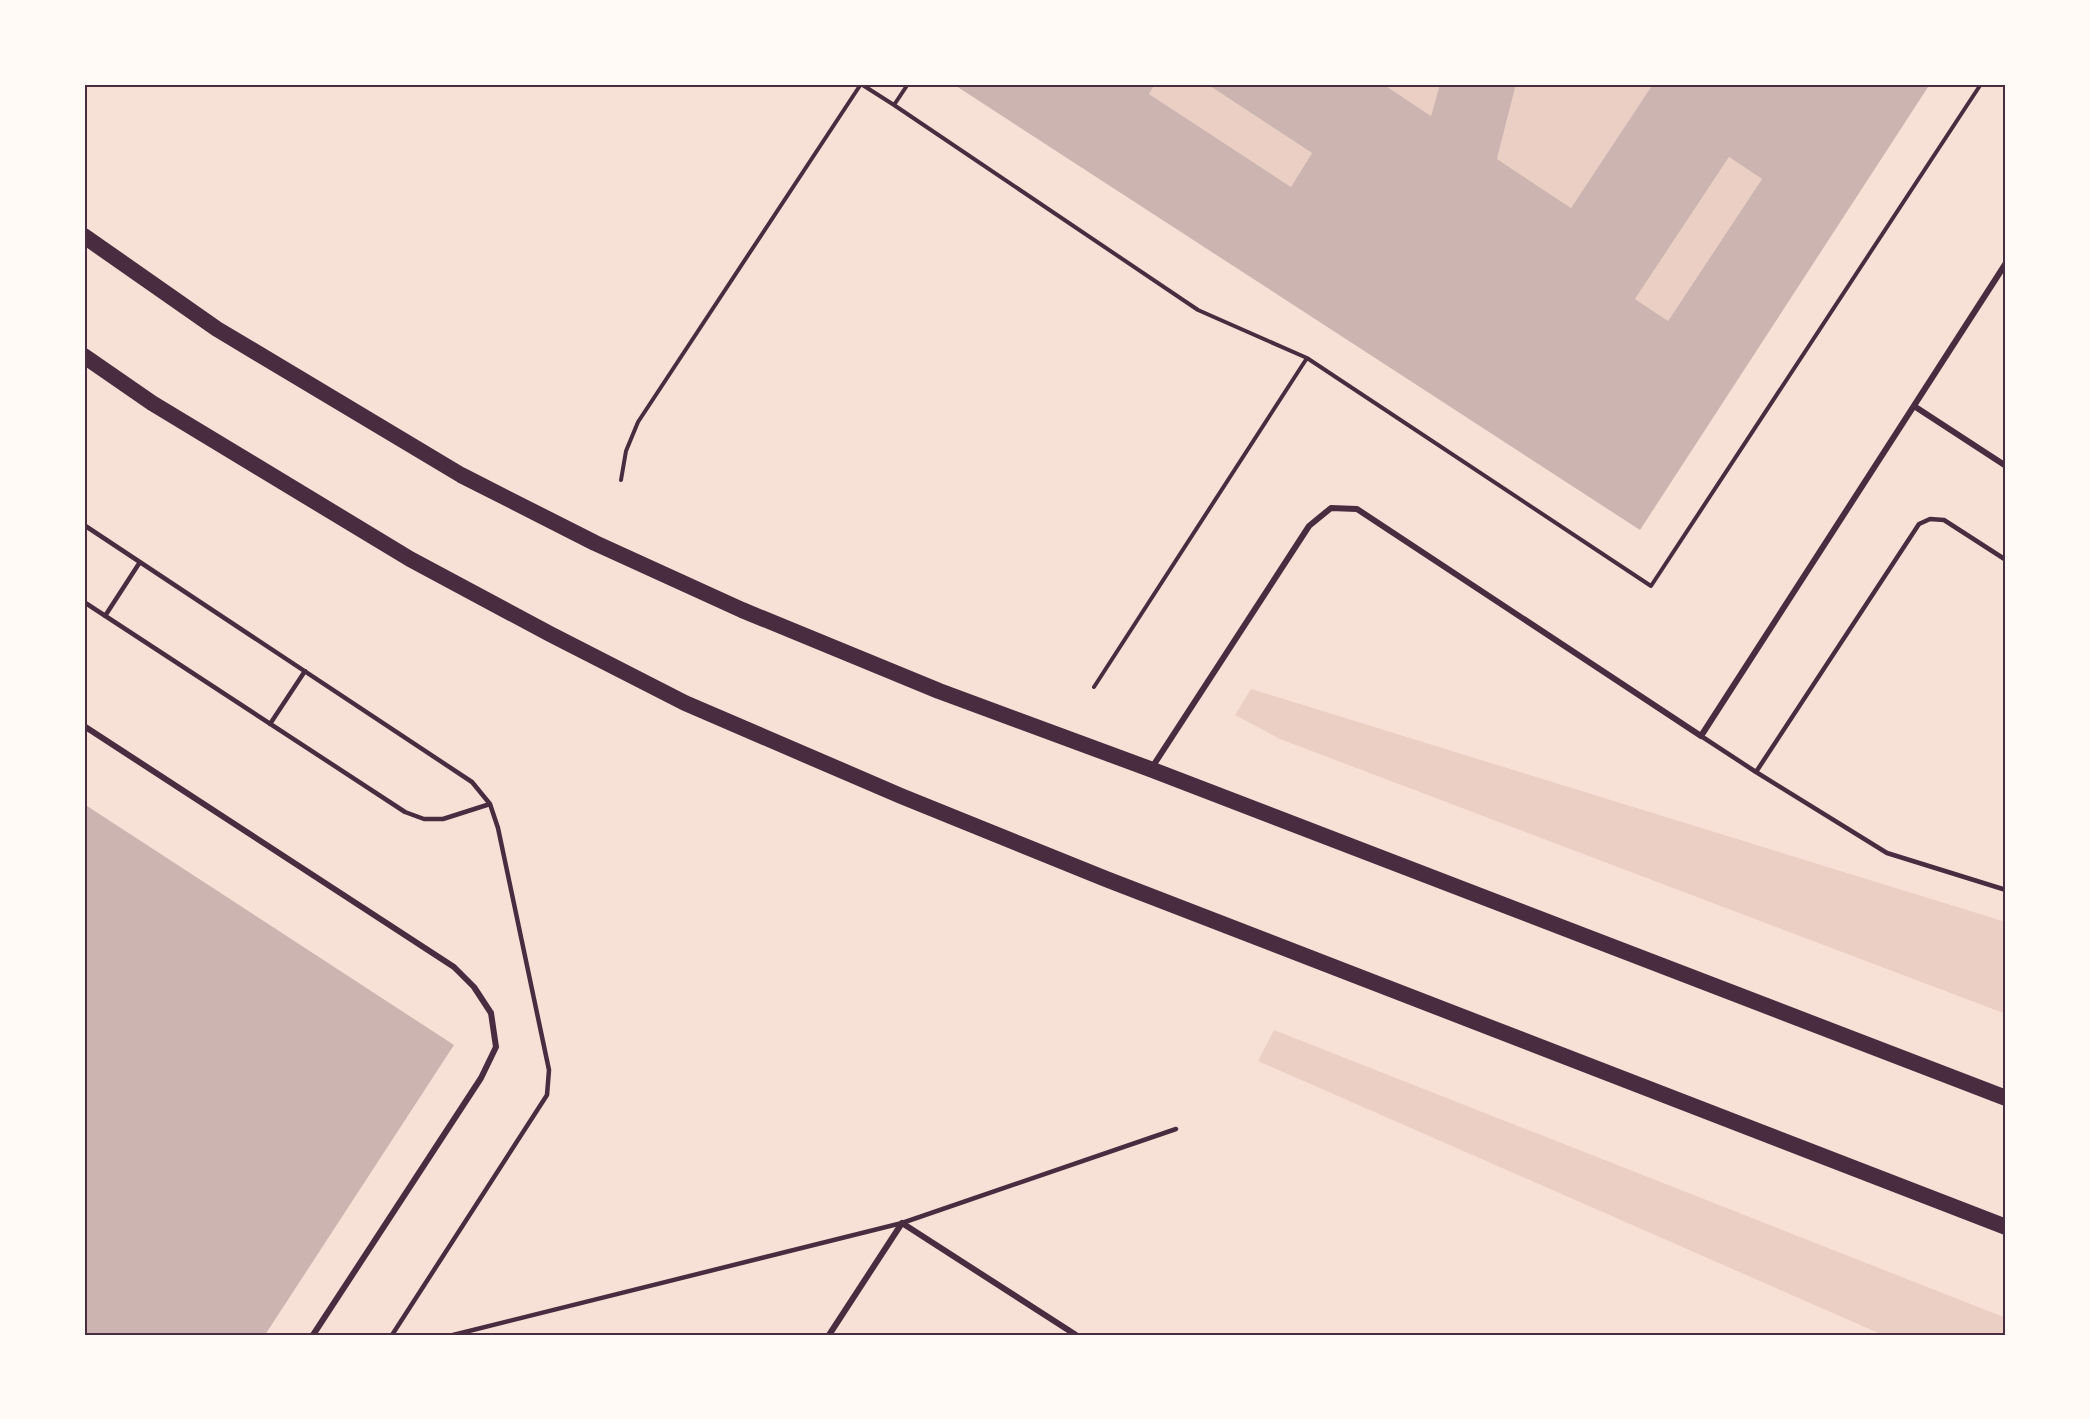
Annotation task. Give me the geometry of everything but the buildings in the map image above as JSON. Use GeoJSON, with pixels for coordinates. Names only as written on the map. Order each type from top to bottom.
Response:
{"type":"FeatureCollection","features":[{"type":"Feature","properties":{"kind":"highway"},"geometry":{"type":"LineString","coordinates":[[84,236],[217,329],[461,475],[595,543],[742,610],[939,691],[1150,769],[2006,1098]]}},
{"type":"Feature","properties":{"kind":"highway"},"geometry":{"type":"LineString","coordinates":[[84,356],[152,403],[410,559],[685,703],[901,796],[1106,879],[2006,1227]]}},
{"type":"Feature","properties":{"kind":"street"},"geometry":{"type":"LineString","coordinates":[[1150,769],[1309,526],[1331,508],[1357,509],[1701,736],[2006,263]]}},
{"type":"Feature","properties":{"kind":"street"},"geometry":{"type":"LineString","coordinates":[[1914,406],[2006,466]]}},
{"type":"Feature","properties":{"kind":"street"},"geometry":{"type":"LineString","coordinates":[[84,726],[454,967],[474,987],[490,1013],[496,1047],[481,1078],[313,1335]]}},
{"type":"Feature","properties":{"kind":"street"},"geometry":{"type":"LineString","coordinates":[[829,1335],[902,1223],[1076,1335]]}},
{"type":"Feature","properties":{"kind":"lane"},"geometry":{"type":"LineString","coordinates":[[1756,772],[1919,524],[1930,519],[1944,520],[2006,560]]}},
{"type":"Feature","properties":{"kind":"lane"},"geometry":{"type":"LineString","coordinates":[[84,525],[472,782],[490,804],[498,828],[549,1070],[548,1095],[392,1335]]}},
{"type":"Feature","properties":{"kind":"lane"},"geometry":{"type":"LineString","coordinates":[[105,616],[140,562]]}},
{"type":"Feature","properties":{"kind":"lane"},"geometry":{"type":"LineString","coordinates":[[84,602],[405,812],[424,819],[443,819],[490,804]]}},
{"type":"Feature","properties":{"kind":"lane"},"geometry":{"type":"LineString","coordinates":[[270,724],[304,671]]}},
{"type":"Feature","properties":{"kind":"lane"},"geometry":{"type":"LineString","coordinates":[[1701,736],[1887,853],[2006,890]]}},
{"type":"Feature","properties":{"kind":"lane"},"geometry":{"type":"LineString","coordinates":[[453,1335],[902,1223],[1176,1129]]}},
{"type":"Feature","properties":{"kind":"path"},"geometry":{"type":"LineString","coordinates":[[621,480],[628,444],[638,422],[861,84],[1198,310],[1307,358],[1651,586],[1981,84]]}},
{"type":"Feature","properties":{"kind":"path"},"geometry":{"type":"LineString","coordinates":[[894,105],[908,84]]}},
{"type":"Feature","properties":{"kind":"path"},"geometry":{"type":"LineString","coordinates":[[1094,687],[1307,358]]}},
{"type":"Feature","properties":{"kind":"shaded area"},"geometry":{"type":"Polygon","coordinates":[[[1155,84],[1207,84],[1312,153],[1291,187],[1149,94],[1155,84]]]}},
{"type":"Feature","properties":{"kind":"shaded area"},"geometry":{"type":"Polygon","coordinates":[[[1383,84],[1440,84],[1431,116],[1383,84]]]}},
{"type":"Feature","properties":{"kind":"shaded area"},"geometry":{"type":"Polygon","coordinates":[[[1516,84],[1653,84],[1571,208],[1497,159],[1516,84]]]}},
{"type":"Feature","properties":{"kind":"shaded area"},"geometry":{"type":"Polygon","coordinates":[[[1729,157],[1762,179],[1668,321],[1635,299],[1729,157]]]}},
{"type":"Feature","properties":{"kind":"shaded area"},"geometry":{"type":"Polygon","coordinates":[[[1251,689],[2006,922],[2006,1014],[1280,739],[1235,715],[1251,689]]]}},
{"type":"Feature","properties":{"kind":"shaded area"},"geometry":{"type":"Polygon","coordinates":[[[1274,1030],[2006,1318],[2006,1335],[1883,1335],[1258,1061],[1274,1030]]]}}]}
